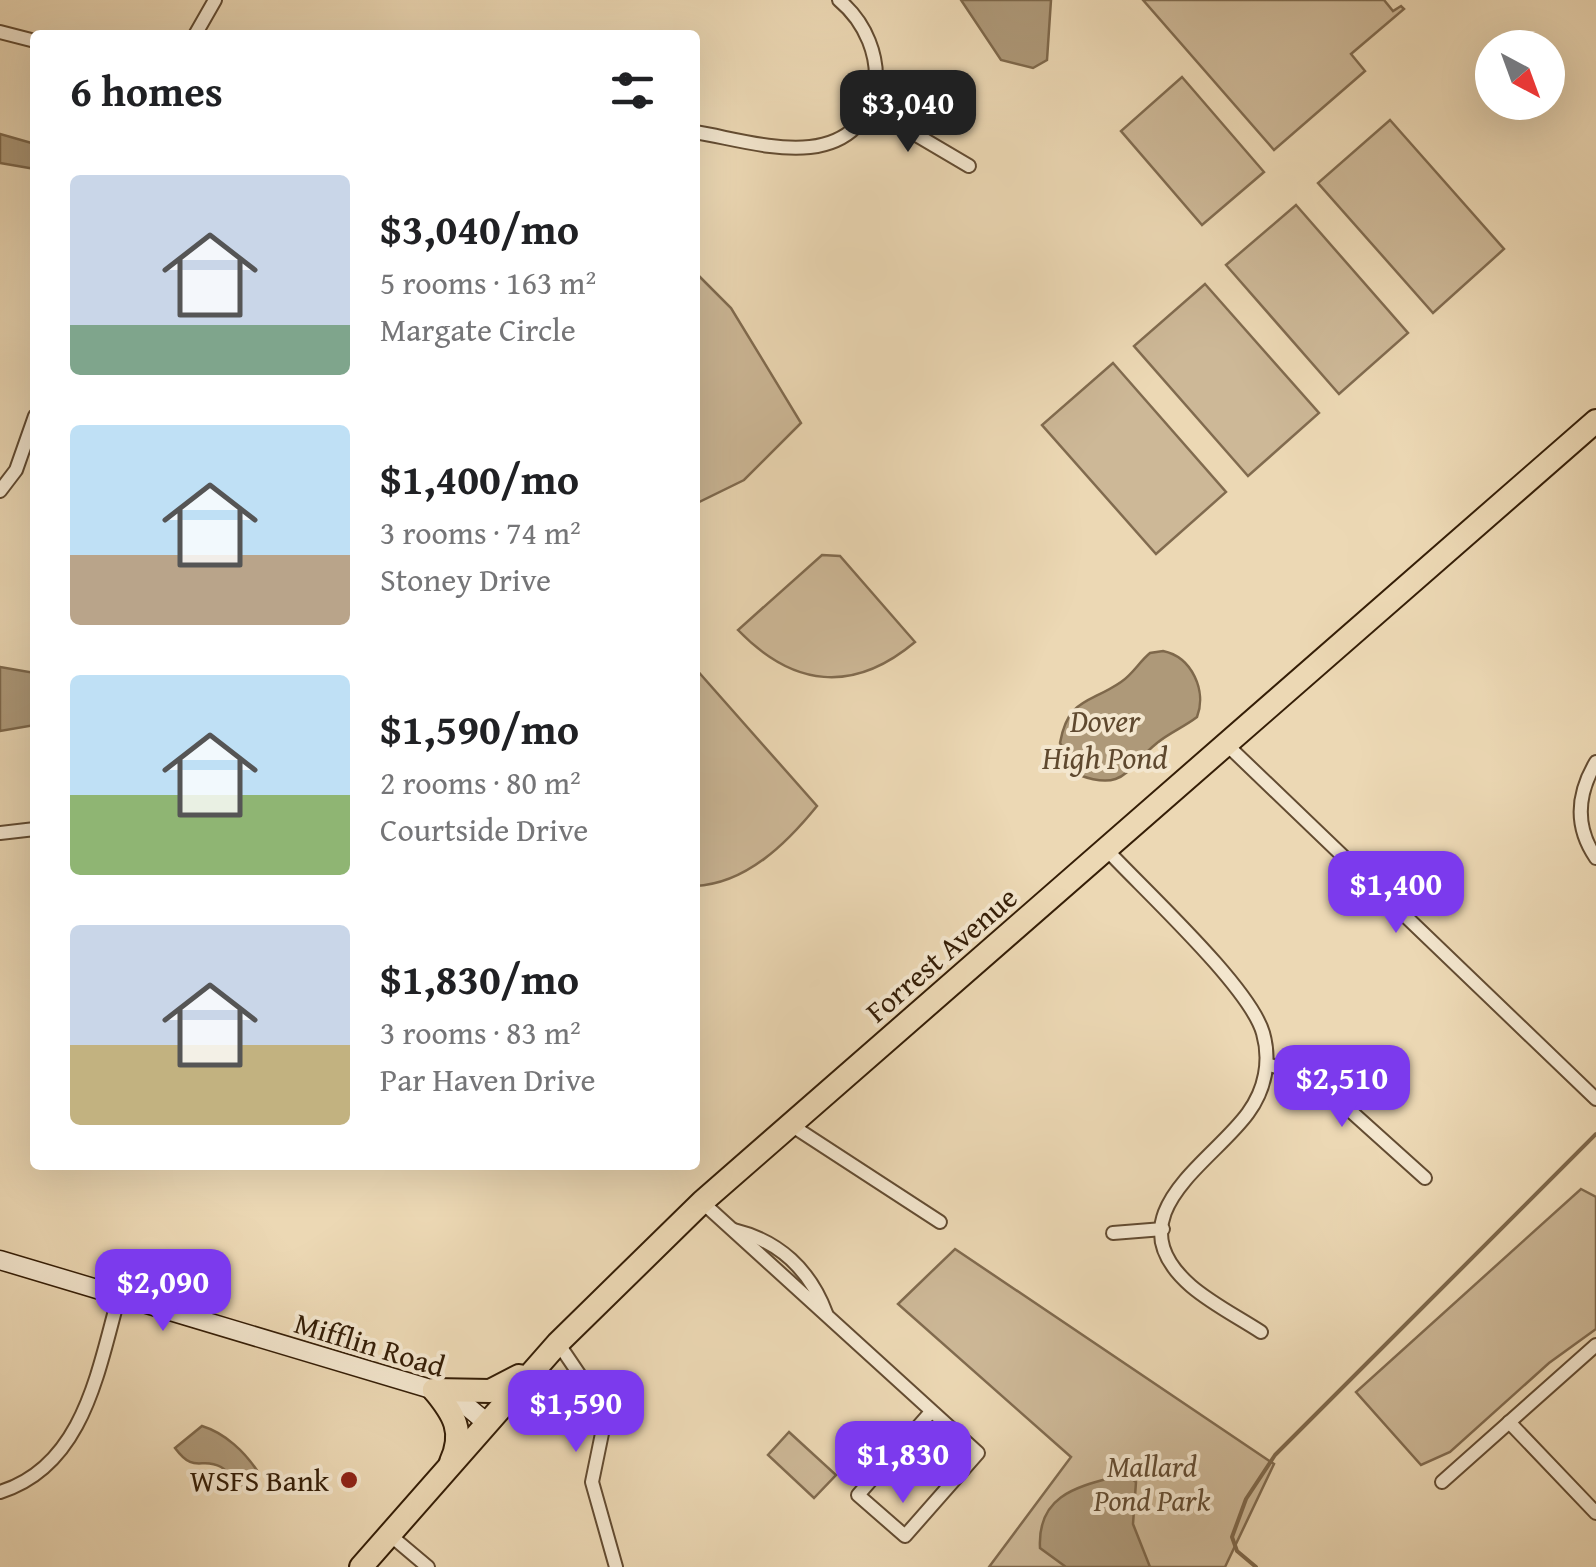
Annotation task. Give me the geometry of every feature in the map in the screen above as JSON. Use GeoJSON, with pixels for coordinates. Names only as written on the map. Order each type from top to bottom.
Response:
{"type":"FeatureCollection","features":[{"type":"Feature","properties":{"kind":"highway","name":"Forrest Avenue"},"geometry":{"type":"LineString","coordinates":[[362,1567],[550,1351],[702,1202],[1594,426]]}},
{"type":"Feature","properties":{"kind":"highway"},"geometry":{"type":"LineString","coordinates":[[434,1390],[496,1390],[550,1351]]}},
{"type":"Feature","properties":{"kind":"highway"},"geometry":{"type":"LineString","coordinates":[[434,1390],[458,1426],[458,1445],[449,1467]]}},
{"type":"Feature","properties":{"kind":"main road","name":"Mifflin Road"},"geometry":{"type":"LineString","coordinates":[[0,1260],[434,1390],[464,1403],[487,1424]]}},
{"type":"Feature","properties":{"kind":"street"},"geometry":{"type":"LineString","coordinates":[[198,30],[215,0]]}},
{"type":"Feature","properties":{"kind":"street"},"geometry":{"type":"LineString","coordinates":[[700,133],[809,147],[848,132],[870,107],[877,65],[874,44],[857,15],[839,0]]}},
{"type":"Feature","properties":{"kind":"street"},"geometry":{"type":"LineString","coordinates":[[0,32],[30,40]]}},
{"type":"Feature","properties":{"kind":"street"},"geometry":{"type":"LineString","coordinates":[[870,107],[969,166]]}},
{"type":"Feature","properties":{"kind":"street"},"geometry":{"type":"LineString","coordinates":[[0,491],[16,470],[30,430]]}},
{"type":"Feature","properties":{"kind":"street"},"geometry":{"type":"LineString","coordinates":[[1226,743],[1596,1098]]}},
{"type":"Feature","properties":{"kind":"street"},"geometry":{"type":"LineString","coordinates":[[1596,762],[1580,797],[1580,818],[1596,858]]}},
{"type":"Feature","properties":{"kind":"street"},"geometry":{"type":"LineString","coordinates":[[0,832],[30,829]]}},
{"type":"Feature","properties":{"kind":"street"},"geometry":{"type":"LineString","coordinates":[[1106,849],[1242,995],[1263,1032],[1267,1064],[1249,1112],[1178,1185],[1164,1229],[1168,1252],[1190,1284],[1261,1332]]}},
{"type":"Feature","properties":{"kind":"street"},"geometry":{"type":"LineString","coordinates":[[1267,1064],[1315,1079],[1425,1178]]}},
{"type":"Feature","properties":{"kind":"street"},"geometry":{"type":"LineString","coordinates":[[791,1125],[940,1222]]}},
{"type":"Feature","properties":{"kind":"street"},"geometry":{"type":"LineString","coordinates":[[702,1202],[930,1414],[978,1453],[906,1536],[858,1495],[930,1414]]}},
{"type":"Feature","properties":{"kind":"street"},"geometry":{"type":"LineString","coordinates":[[1113,1233],[1164,1229]]}},
{"type":"Feature","properties":{"kind":"street"},"geometry":{"type":"LineString","coordinates":[[0,1492],[36,1475],[70,1439],[90,1399],[120,1296]]}},
{"type":"Feature","properties":{"kind":"street"},"geometry":{"type":"LineString","coordinates":[[1442,1482],[1596,1345]]}},
{"type":"Feature","properties":{"kind":"street"},"geometry":{"type":"LineString","coordinates":[[550,1351],[606,1414],[592,1482],[616,1567]]}},
{"type":"Feature","properties":{"kind":"street"},"geometry":{"type":"LineString","coordinates":[[1509,1422],[1596,1514]]}},
{"type":"Feature","properties":{"kind":"street"},"geometry":{"type":"LineString","coordinates":[[390,1535],[428,1567]]}},
{"type":"Feature","properties":{"kind":"green space"},"geometry":{"type":"Polygon","coordinates":[[[1143,0],[1384,0],[1393,11],[1401,6],[1404,9],[1351,54],[1365,71],[1274,150],[1143,0]]]}},
{"type":"Feature","properties":{"kind":"green space"},"geometry":{"type":"Polygon","coordinates":[[[1182,77],[1264,172],[1202,225],[1121,131],[1182,77]]]}},
{"type":"Feature","properties":{"kind":"green space"},"geometry":{"type":"Polygon","coordinates":[[[1390,120],[1504,249],[1433,313],[1318,183],[1390,120]]]}},
{"type":"Feature","properties":{"kind":"green space"},"geometry":{"type":"Polygon","coordinates":[[[1296,205],[1408,333],[1339,394],[1226,265],[1296,205]]]}},
{"type":"Feature","properties":{"kind":"green space"},"geometry":{"type":"Polygon","coordinates":[[[700,277],[731,308],[801,423],[744,480],[700,502],[700,277]]]}},
{"type":"Feature","properties":{"kind":"green space"},"geometry":{"type":"Polygon","coordinates":[[[1205,284],[1319,413],[1248,476],[1134,346],[1205,284]]]}},
{"type":"Feature","properties":{"kind":"green space"},"geometry":{"type":"Polygon","coordinates":[[[1113,363],[1226,492],[1156,554],[1042,425],[1113,363]]]}},
{"type":"Feature","properties":{"kind":"green space"},"geometry":{"type":"Polygon","coordinates":[[[822,555],[840,556],[915,642],[869,670],[824,677],[780,663],[738,630],[822,555]]]}},
{"type":"Feature","properties":{"kind":"green space"},"geometry":{"type":"Polygon","coordinates":[[[700,674],[817,806],[764,859],[714,884],[700,885],[700,674]]]}},
{"type":"Feature","properties":{"kind":"green space"},"geometry":{"type":"Polygon","coordinates":[[[1581,1189],[1596,1197],[1596,1329],[1549,1363],[1450,1452],[1421,1465],[1356,1392],[1581,1189]]]}},
{"type":"Feature","properties":{"kind":"green space","name":"Mallard Pond Park"},"geometry":{"type":"Polygon","coordinates":[[[955,1249],[1274,1464],[1225,1567],[989,1567],[1071,1457],[898,1304],[955,1249]]]}},
{"type":"Feature","properties":{"kind":"green space"},"geometry":{"type":"Polygon","coordinates":[[[789,1432],[836,1475],[814,1498],[768,1455],[789,1432]]]}},
{"type":"Feature","properties":{"kind":"water"},"geometry":{"type":"Polygon","coordinates":[[[961,0],[1051,0],[1047,60],[1033,68],[1001,60],[961,0]]]}},
{"type":"Feature","properties":{"kind":"water"},"geometry":{"type":"Polygon","coordinates":[[[0,134],[30,143],[30,168],[0,163],[0,134]]]}},
{"type":"Feature","properties":{"kind":"water","name":"Dover High Pond"},"geometry":{"type":"Polygon","coordinates":[[[1163,651],[1182,660],[1195,676],[1200,697],[1197,717],[1162,739],[1116,779],[1094,780],[1079,775],[1060,743],[1068,718],[1082,704],[1125,679],[1150,653],[1163,651]]]}},
{"type":"Feature","properties":{"kind":"water"},"geometry":{"type":"Polygon","coordinates":[[[0,667],[30,672],[30,726],[0,731],[0,667]]]}},
{"type":"Feature","properties":{"kind":"water"},"geometry":{"type":"Polygon","coordinates":[[[202,1426],[219,1433],[241,1451],[258,1472],[255,1480],[242,1485],[221,1467],[193,1463],[182,1456],[175,1448],[202,1426]]]}},
{"type":"Feature","properties":{"kind":"water"},"geometry":{"type":"Polygon","coordinates":[[[1125,1474],[1136,1482],[1133,1524],[1150,1567],[1066,1567],[1040,1548],[1041,1529],[1054,1503],[1078,1488],[1125,1474]]]}},
{"type":"Feature","properties":{"kind":"waterway"},"geometry":{"type":"LineString","coordinates":[[1256,1567],[1237,1551],[1232,1537],[1246,1499],[1275,1455],[1596,1134]]}},
{"type":"Feature","properties":{"kind":"place","name":"WSFS Bank"},"geometry":{"type":"Point","coordinates":[349,1480]}}]}
